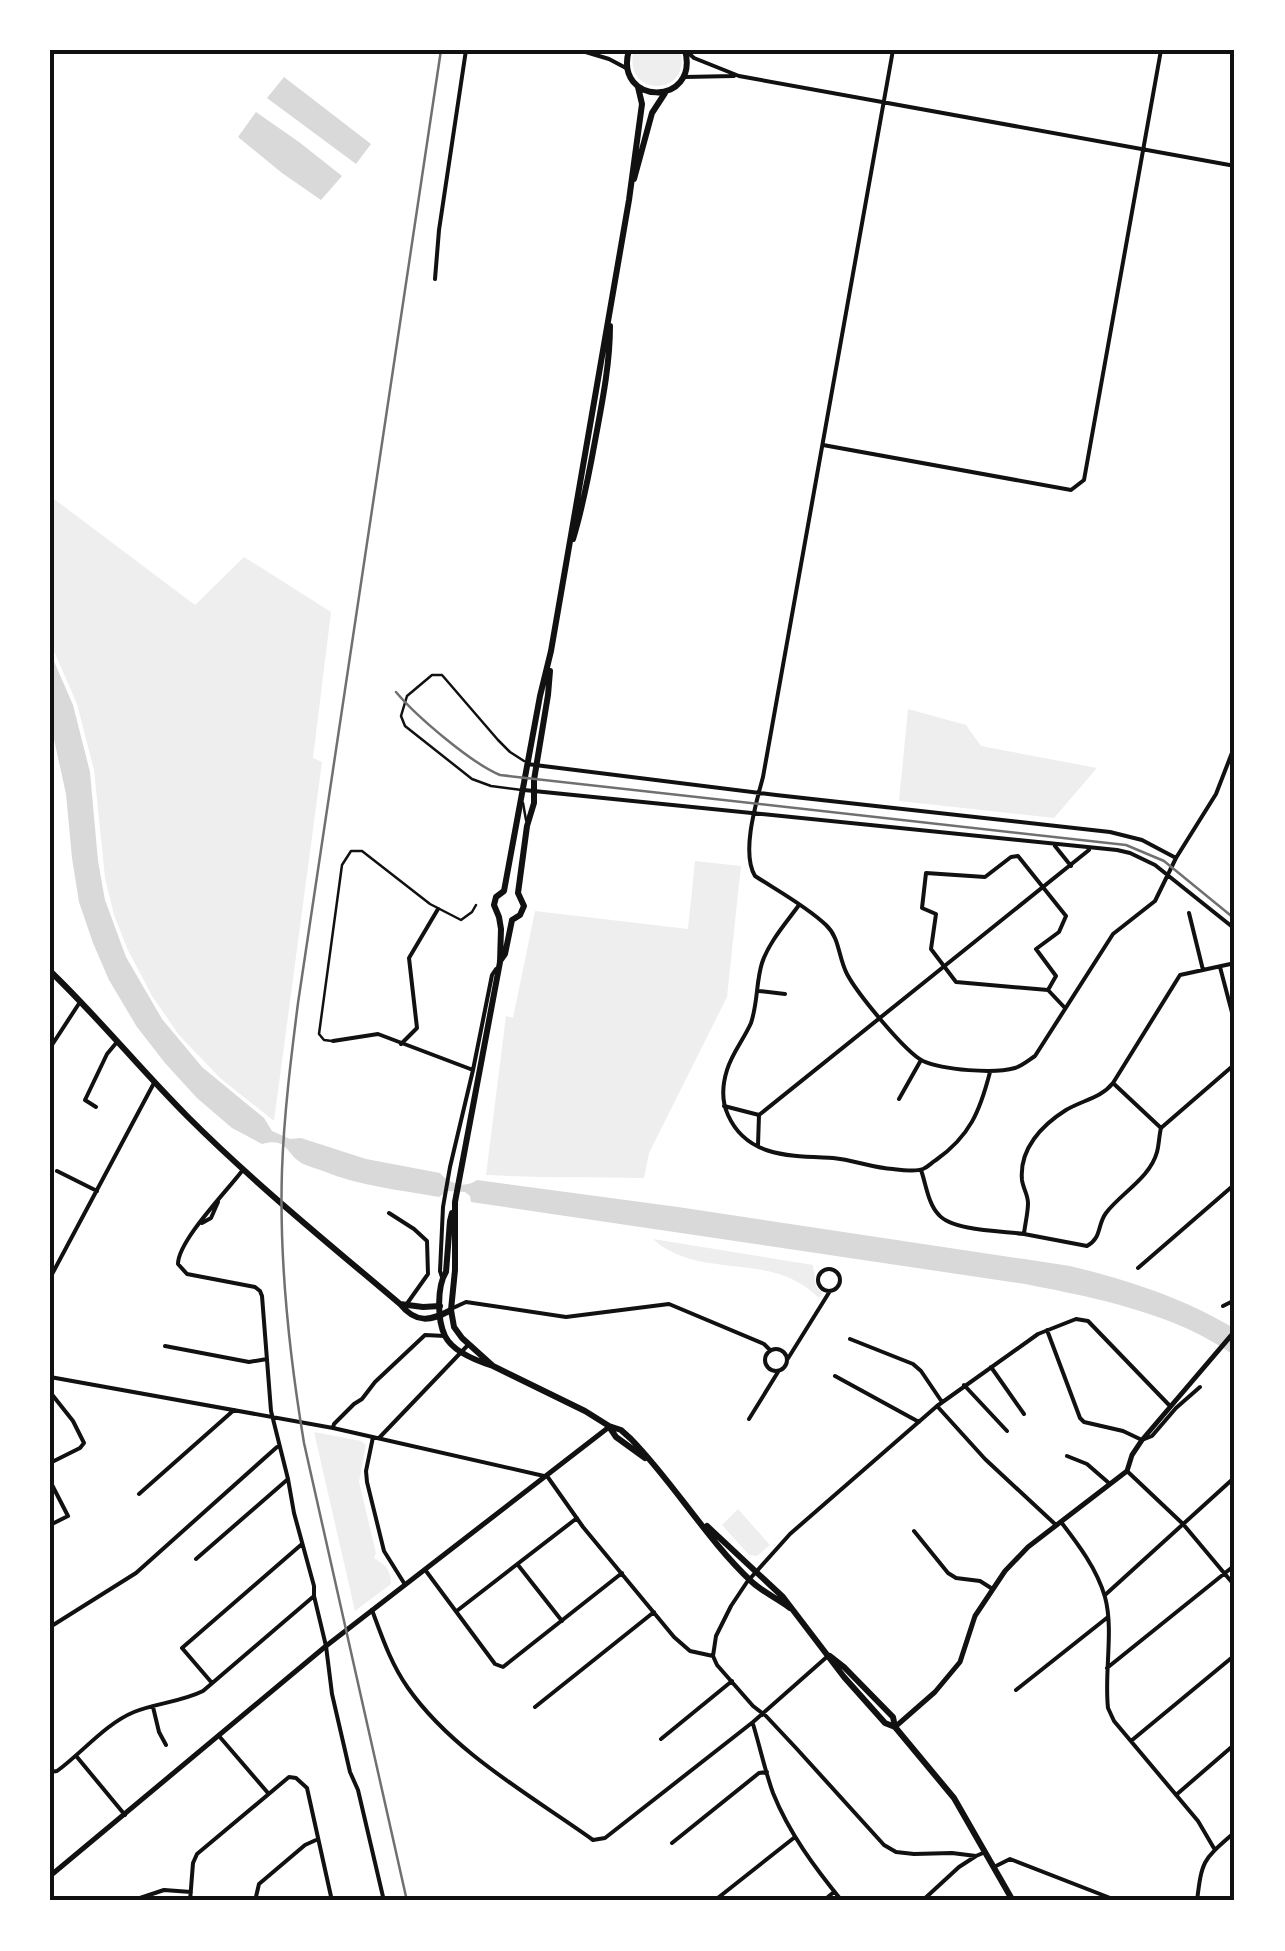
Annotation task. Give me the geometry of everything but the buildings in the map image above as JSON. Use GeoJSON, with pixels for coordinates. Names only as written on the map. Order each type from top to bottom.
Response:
{"type":"FeatureCollection","features":[{"type":"Feature","properties":{"kind":"main road"},"geometry":{"type":"LineString","coordinates":[[628,50],[626,69],[638,88],[642,104],[610,312],[599,418],[584,502],[568,555],[504,891],[496,897],[494,905],[499,917],[500,962],[450,1221],[440,1316],[445,1336],[462,1352],[585,1411],[632,1439],[716,1543],[790,1608],[829,1655],[893,1716],[895,1727],[954,1798],[1013,1901]]}},
{"type":"Feature","properties":{"kind":"main road"},"geometry":{"type":"LineString","coordinates":[[638,88],[656,94],[679,84],[688,60],[685,50]]}},
{"type":"Feature","properties":{"kind":"main road"},"geometry":{"type":"LineString","coordinates":[[629,200],[652,113],[666,92]]}},
{"type":"Feature","properties":{"kind":"main road"},"geometry":{"type":"LineString","coordinates":[[499,917],[512,920],[524,906],[518,893],[534,803],[551,651]]}},
{"type":"Feature","properties":{"kind":"main road"},"geometry":{"type":"LineString","coordinates":[[504,891],[518,893]]}},
{"type":"Feature","properties":{"kind":"main road"},"geometry":{"type":"LineString","coordinates":[[500,962],[512,920]]}},
{"type":"Feature","properties":{"kind":"main road"},"geometry":{"type":"LineString","coordinates":[[50,970],[154,1083],[309,1229],[403,1305],[407,1313],[426,1320],[451,1310]]}},
{"type":"Feature","properties":{"kind":"main road"},"geometry":{"type":"LineString","coordinates":[[454,1204],[454,1328],[493,1366]]}},
{"type":"Feature","properties":{"kind":"main road"},"geometry":{"type":"LineString","coordinates":[[403,1305],[439,1305],[451,1310]]}},
{"type":"Feature","properties":{"kind":"street"},"geometry":{"type":"LineString","coordinates":[[435,279],[466,50]]}},
{"type":"Feature","properties":{"kind":"street"},"geometry":{"type":"LineString","coordinates":[[580,50],[626,69]]}},
{"type":"Feature","properties":{"kind":"street"},"geometry":{"type":"LineString","coordinates":[[685,50],[694,58],[739,76]]}},
{"type":"Feature","properties":{"kind":"street"},"geometry":{"type":"LineString","coordinates":[[893,50],[755,814],[749,866],[755,876],[827,925],[837,939],[848,977],[902,1045],[921,1060],[990,1071],[1018,1068],[1035,1056],[1113,934],[1155,901],[1176,858],[1216,794],[1235,745]]}},
{"type":"Feature","properties":{"kind":"street"},"geometry":{"type":"LineString","coordinates":[[822,444],[1071,490],[1084,480],[1161,50]]}},
{"type":"Feature","properties":{"kind":"street"},"geometry":{"type":"LineString","coordinates":[[684,77],[739,76],[1235,166]]}},
{"type":"Feature","properties":{"kind":"street"},"geometry":{"type":"LineString","coordinates":[[527,764],[1110,832],[1142,840],[1176,858]]}},
{"type":"Feature","properties":{"kind":"street"},"geometry":{"type":"LineString","coordinates":[[522,790],[1117,850],[1143,858],[1235,928]]}},
{"type":"Feature","properties":{"kind":"street"},"geometry":{"type":"LineString","coordinates":[[1055,846],[1070,866]]}},
{"type":"Feature","properties":{"kind":"street"},"geometry":{"type":"LineString","coordinates":[[758,1148],[759,1115],[1090,850]]}},
{"type":"Feature","properties":{"kind":"street"},"geometry":{"type":"LineString","coordinates":[[1048,990],[1056,976],[1036,949],[1059,932],[1066,916],[1018,856],[1011,857],[986,877],[926,873],[922,908],[936,914],[931,950],[956,982],[1048,990],[1066,1008]]}},
{"type":"Feature","properties":{"kind":"street"},"geometry":{"type":"LineString","coordinates":[[799,905],[766,952],[750,1026],[728,1066],[722,1090],[733,1127],[747,1142],[783,1155],[854,1160],[889,1170],[922,1170],[968,1131],[982,1106],[990,1071]]}},
{"type":"Feature","properties":{"kind":"street"},"geometry":{"type":"LineString","coordinates":[[401,1044],[417,1028],[410,958],[438,909]]}},
{"type":"Feature","properties":{"kind":"street"},"geometry":{"type":"LineString","coordinates":[[1189,913],[1204,970]]}},
{"type":"Feature","properties":{"kind":"street"},"geometry":{"type":"LineString","coordinates":[[442,1277],[444,1201],[450,1167],[492,975],[500,962]]}},
{"type":"Feature","properties":{"kind":"street"},"geometry":{"type":"LineString","coordinates":[[1024,1234],[1028,1202],[1022,1180],[1024,1156],[1034,1139],[1048,1122],[1104,1094],[1180,975],[1235,963]]}},
{"type":"Feature","properties":{"kind":"street"},"geometry":{"type":"LineString","coordinates":[[1220,967],[1235,1024]]}},
{"type":"Feature","properties":{"kind":"street"},"geometry":{"type":"LineString","coordinates":[[759,991],[785,994]]}},
{"type":"Feature","properties":{"kind":"street"},"geometry":{"type":"LineString","coordinates":[[50,1048],[80,1001]]}},
{"type":"Feature","properties":{"kind":"street"},"geometry":{"type":"LineString","coordinates":[[332,1040],[378,1034],[473,1070]]}},
{"type":"Feature","properties":{"kind":"street"},"geometry":{"type":"LineString","coordinates":[[96,1106],[85,1100],[117,1042]]}},
{"type":"Feature","properties":{"kind":"street"},"geometry":{"type":"LineString","coordinates":[[899,1098],[921,1060]]}},
{"type":"Feature","properties":{"kind":"street"},"geometry":{"type":"LineString","coordinates":[[922,1170],[939,1216],[954,1224],[1087,1246],[1098,1236],[1103,1216],[1150,1167],[1157,1154],[1160,1128],[1235,1064]]}},
{"type":"Feature","properties":{"kind":"street"},"geometry":{"type":"LineString","coordinates":[[50,1278],[154,1083]]}},
{"type":"Feature","properties":{"kind":"street"},"geometry":{"type":"LineString","coordinates":[[1113,1083],[1160,1128]]}},
{"type":"Feature","properties":{"kind":"street"},"geometry":{"type":"LineString","coordinates":[[724,1106],[759,1115]]}},
{"type":"Feature","properties":{"kind":"street"},"geometry":{"type":"LineString","coordinates":[[244,1169],[218,1202],[211,1218],[180,1250],[178,1264],[186,1274],[260,1291],[272,1417],[308,1560],[350,1772],[358,1790],[384,1901]]}},
{"type":"Feature","properties":{"kind":"street"},"geometry":{"type":"LineString","coordinates":[[57,1170],[97,1191]]}},
{"type":"Feature","properties":{"kind":"street"},"geometry":{"type":"LineString","coordinates":[[1138,1268],[1235,1184]]}},
{"type":"Feature","properties":{"kind":"street"},"geometry":{"type":"LineString","coordinates":[[389,1213],[427,1240],[428,1274],[403,1305]]}},
{"type":"Feature","properties":{"kind":"street"},"geometry":{"type":"LineString","coordinates":[[750,1419],[830,1290],[837,1287],[840,1280],[835,1271],[828,1269],[821,1272],[818,1282],[824,1290],[830,1290]]}},
{"type":"Feature","properties":{"kind":"street"},"geometry":{"type":"LineString","coordinates":[[1224,1306],[1235,1300]]}},
{"type":"Feature","properties":{"kind":"street"},"geometry":{"type":"LineString","coordinates":[[451,1310],[466,1302],[566,1317],[668,1304],[764,1344],[770,1350]]}},
{"type":"Feature","properties":{"kind":"street"},"geometry":{"type":"LineString","coordinates":[[976,1856],[896,1852],[884,1845],[717,1666],[713,1656],[716,1636],[752,1576],[790,1534],[939,1404],[1047,1330],[1076,1318],[1088,1320],[1170,1406]]}},
{"type":"Feature","properties":{"kind":"street"},"geometry":{"type":"LineString","coordinates":[[1047,1330],[1084,1422],[1142,1440],[1152,1436],[1200,1387]]}},
{"type":"Feature","properties":{"kind":"street"},"geometry":{"type":"LineString","coordinates":[[895,1727],[935,1692],[960,1662],[974,1616],[991,1588],[1028,1547],[1127,1471],[1142,1440],[1235,1331]]}},
{"type":"Feature","properties":{"kind":"street"},"geometry":{"type":"LineString","coordinates":[[332,1428],[425,1335],[445,1336]]}},
{"type":"Feature","properties":{"kind":"street"},"geometry":{"type":"LineString","coordinates":[[850,1339],[913,1364],[921,1371],[939,1404],[985,1458],[1085,1554],[1105,1595],[1108,1708],[1114,1721],[1198,1821],[1215,1850]]}},
{"type":"Feature","properties":{"kind":"street"},"geometry":{"type":"LineString","coordinates":[[405,1584],[384,1551],[366,1471],[376,1438],[468,1345]]}},
{"type":"Feature","properties":{"kind":"street"},"geometry":{"type":"LineString","coordinates":[[165,1346],[249,1362],[267,1359]]}},
{"type":"Feature","properties":{"kind":"street"},"geometry":{"type":"LineString","coordinates":[[780,1370],[766,1366],[765,1356],[776,1348],[782,1350],[787,1360]]}},
{"type":"Feature","properties":{"kind":"street"},"geometry":{"type":"LineString","coordinates":[[991,1367],[1024,1414]]}},
{"type":"Feature","properties":{"kind":"street"},"geometry":{"type":"LineString","coordinates":[[835,1376],[919,1422]]}},
{"type":"Feature","properties":{"kind":"street"},"geometry":{"type":"LineString","coordinates":[[50,1377],[332,1428],[545,1475],[622,1574],[690,1651],[713,1656]]}},
{"type":"Feature","properties":{"kind":"street"},"geometry":{"type":"LineString","coordinates":[[964,1385],[1006,1431]]}},
{"type":"Feature","properties":{"kind":"street"},"geometry":{"type":"LineString","coordinates":[[50,1392],[73,1420],[84,1443],[50,1463]]}},
{"type":"Feature","properties":{"kind":"street"},"geometry":{"type":"LineString","coordinates":[[139,1494],[234,1410]]}},
{"type":"Feature","properties":{"kind":"street"},"geometry":{"type":"LineString","coordinates":[[50,1876],[326,1646],[609,1426]]}},
{"type":"Feature","properties":{"kind":"street"},"geometry":{"type":"LineString","coordinates":[[50,1627],[136,1573],[278,1445]]}},
{"type":"Feature","properties":{"kind":"street"},"geometry":{"type":"LineString","coordinates":[[1067,1456],[1086,1464],[1110,1484]]}},
{"type":"Feature","properties":{"kind":"street"},"geometry":{"type":"LineString","coordinates":[[1127,1471],[1183,1524],[1235,1586]]}},
{"type":"Feature","properties":{"kind":"street"},"geometry":{"type":"LineString","coordinates":[[1105,1595],[1235,1477]]}},
{"type":"Feature","properties":{"kind":"street"},"geometry":{"type":"LineString","coordinates":[[196,1559],[288,1480]]}},
{"type":"Feature","properties":{"kind":"street"},"geometry":{"type":"LineString","coordinates":[[50,1481],[68,1516],[50,1525]]}},
{"type":"Feature","properties":{"kind":"street"},"geometry":{"type":"LineString","coordinates":[[456,1611],[577,1518]]}},
{"type":"Feature","properties":{"kind":"street"},"geometry":{"type":"LineString","coordinates":[[914,1531],[948,1573],[991,1588]]}},
{"type":"Feature","properties":{"kind":"street"},"geometry":{"type":"LineString","coordinates":[[212,1683],[182,1648],[302,1544]]}},
{"type":"Feature","properties":{"kind":"street"},"geometry":{"type":"LineString","coordinates":[[517,1564],[562,1621]]}},
{"type":"Feature","properties":{"kind":"street"},"geometry":{"type":"LineString","coordinates":[[1107,1668],[1235,1564]]}},
{"type":"Feature","properties":{"kind":"street"},"geometry":{"type":"LineString","coordinates":[[424,1569],[496,1664],[503,1667],[622,1574]]}},
{"type":"Feature","properties":{"kind":"street"},"geometry":{"type":"LineString","coordinates":[[50,1772],[77,1757],[118,1721],[136,1711],[189,1698],[212,1683],[314,1596]]}},
{"type":"Feature","properties":{"kind":"street"},"geometry":{"type":"LineString","coordinates":[[372,1610],[402,1679],[451,1737],[593,1840],[605,1838],[753,1722],[829,1655]]}},
{"type":"Feature","properties":{"kind":"street"},"geometry":{"type":"LineString","coordinates":[[535,1707],[654,1612]]}},
{"type":"Feature","properties":{"kind":"street"},"geometry":{"type":"LineString","coordinates":[[1016,1690],[1108,1617]]}},
{"type":"Feature","properties":{"kind":"street"},"geometry":{"type":"LineString","coordinates":[[1131,1741],[1235,1654]]}},
{"type":"Feature","properties":{"kind":"street"},"geometry":{"type":"LineString","coordinates":[[661,1739],[732,1681]]}},
{"type":"Feature","properties":{"kind":"street"},"geometry":{"type":"LineString","coordinates":[[153,1707],[166,1746]]}},
{"type":"Feature","properties":{"kind":"street"},"geometry":{"type":"LineString","coordinates":[[753,1722],[773,1794],[814,1867],[842,1901]]}},
{"type":"Feature","properties":{"kind":"street"},"geometry":{"type":"LineString","coordinates":[[218,1736],[268,1793]]}},
{"type":"Feature","properties":{"kind":"street"},"geometry":{"type":"LineString","coordinates":[[1176,1795],[1235,1744]]}},
{"type":"Feature","properties":{"kind":"street"},"geometry":{"type":"LineString","coordinates":[[77,1757],[126,1815]]}},
{"type":"Feature","properties":{"kind":"street"},"geometry":{"type":"LineString","coordinates":[[672,1843],[759,1774],[767,1772]]}},
{"type":"Feature","properties":{"kind":"street"},"geometry":{"type":"LineString","coordinates":[[190,1901],[197,1854],[288,1777],[302,1781],[307,1788],[332,1901]]}},
{"type":"Feature","properties":{"kind":"street"},"geometry":{"type":"LineString","coordinates":[[1197,1901],[1201,1869],[1207,1857],[1235,1832]]}},
{"type":"Feature","properties":{"kind":"street"},"geometry":{"type":"LineString","coordinates":[[714,1901],[795,1837]]}},
{"type":"Feature","properties":{"kind":"street"},"geometry":{"type":"LineString","coordinates":[[255,1901],[259,1884],[306,1845],[318,1840]]}},
{"type":"Feature","properties":{"kind":"street"},"geometry":{"type":"LineString","coordinates":[[922,1901],[959,1867],[985,1852]]}},
{"type":"Feature","properties":{"kind":"street"},"geometry":{"type":"LineString","coordinates":[[994,1867],[1010,1858],[1115,1900]]}},
{"type":"Feature","properties":{"kind":"street"},"geometry":{"type":"LineString","coordinates":[[140,1898],[164,1890],[191,1892]]}},
{"type":"Feature","properties":{"kind":"street"},"geometry":{"type":"LineString","coordinates":[[823,1901],[834,1892]]}},
{"type":"Feature","properties":{"kind":"lane"},"geometry":{"type":"LineString","coordinates":[[527,764],[498,740],[442,675],[432,674],[408,696],[401,716],[405,726],[472,779],[522,790],[527,826]]}},
{"type":"Feature","properties":{"kind":"lane"},"geometry":{"type":"LineString","coordinates":[[332,1040],[324,1040],[319,1034],[342,865],[351,851],[362,851],[438,909],[461,920],[476,905]]}},
{"type":"Feature","properties":{"kind":"shaded area"},"geometry":{"type":"Polygon","coordinates":[[[634,50],[680,50],[681,66],[676,77],[668,84],[646,84],[633,66],[634,50]]]}},
{"type":"Feature","properties":{"kind":"shaded area"},"geometry":{"type":"Polygon","coordinates":[[[284,77],[371,144],[356,164],[267,98],[284,77]]]}},
{"type":"Feature","properties":{"kind":"shaded area"},"geometry":{"type":"Polygon","coordinates":[[[256,112],[342,176],[321,200],[238,137],[256,112]]]}},
{"type":"Feature","properties":{"kind":"shaded area"},"geometry":{"type":"Polygon","coordinates":[[[50,496],[195,605],[244,557],[331,612],[313,758],[322,762],[274,1121],[220,1078],[179,1035],[152,996],[114,915],[105,878],[94,770],[77,704],[50,642],[50,496]]]}},
{"type":"Feature","properties":{"kind":"shaded area"},"geometry":{"type":"Polygon","coordinates":[[[50,652],[73,705],[90,772],[105,900],[126,957],[162,1019],[202,1067],[264,1118],[272,1131],[366,1159],[440,1173],[457,1184],[477,1180],[1070,1266],[1155,1291],[1216,1318],[1235,1329],[1235,1356],[1161,1318],[1025,1284],[471,1202],[465,1192],[447,1191],[439,1197],[366,1184],[305,1165],[281,1144],[262,1144],[232,1128],[197,1098],[137,1027],[93,943],[79,902],[66,794],[50,721],[50,652]]]}},
{"type":"Feature","properties":{"kind":"shaded area"},"geometry":{"type":"Polygon","coordinates":[[[908,709],[966,725],[981,746],[1097,768],[1054,818],[899,801],[908,709]]]}},
{"type":"Feature","properties":{"kind":"shaded area"},"geometry":{"type":"Polygon","coordinates":[[[695,861],[741,866],[727,997],[649,1153],[644,1178],[486,1175],[506,1016],[513,1018],[535,911],[688,929],[695,861]]]}},
{"type":"Feature","properties":{"kind":"shaded area"},"geometry":{"type":"Polygon","coordinates":[[[653,1239],[813,1265],[816,1286],[822,1293],[819,1298],[800,1283],[779,1274],[692,1259],[653,1239]]]}},
{"type":"Feature","properties":{"kind":"shaded area"},"geometry":{"type":"Polygon","coordinates":[[[314,1432],[366,1445],[359,1482],[374,1558],[387,1568],[391,1584],[355,1611],[314,1432]]]}},
{"type":"Feature","properties":{"kind":"shaded area"},"geometry":{"type":"Polygon","coordinates":[[[738,1509],[770,1545],[757,1556],[749,1555],[722,1525],[738,1509]]]}},
{"type":"Feature","properties":{"kind":"tram line"},"geometry":{"type":"LineString","coordinates":[[396,692],[445,738],[500,775],[1126,845],[1164,861],[1235,919]]}},
{"type":"Feature","properties":{"kind":"railway"},"geometry":{"type":"LineString","coordinates":[[407,1901],[304,1443],[286,1307],[282,1170],[298,1003],[441,50]]}}]}
